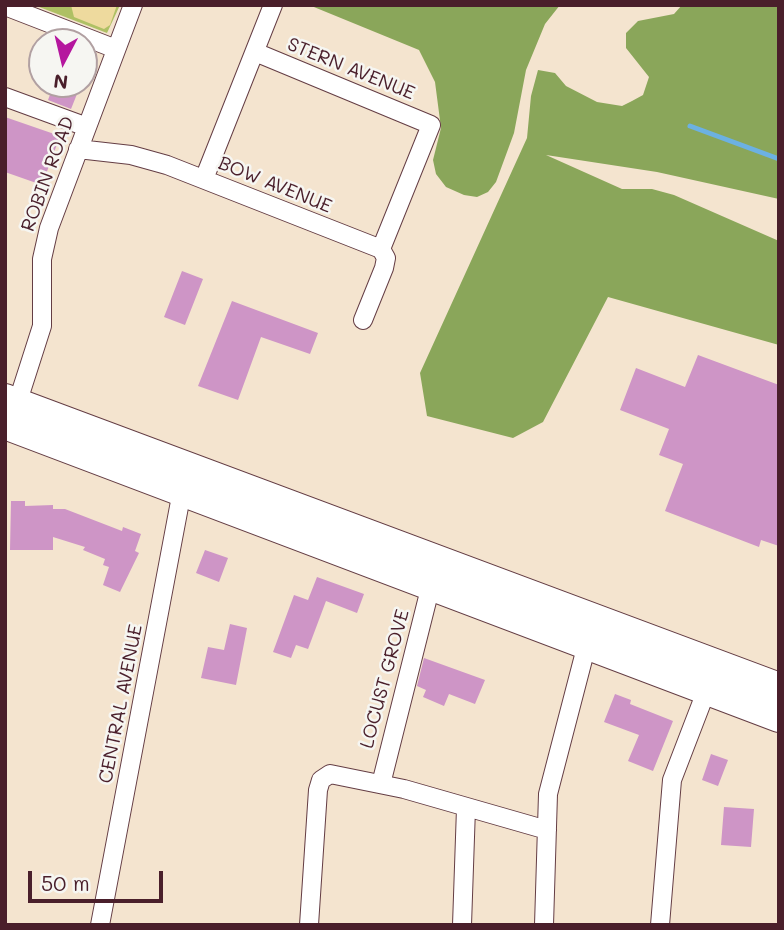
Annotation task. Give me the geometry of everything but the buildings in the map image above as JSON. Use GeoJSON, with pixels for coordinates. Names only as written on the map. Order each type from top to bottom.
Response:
{"type":"FeatureCollection","features":[{"type":"Feature","properties":{"kind":"highway"},"geometry":{"type":"LineString","coordinates":[[9,409],[182,491],[779,717]]}},
{"type":"Feature","properties":{"kind":"highway"},"geometry":{"type":"LineString","coordinates":[[9,409],[213,474],[779,688]]}},
{"type":"Feature","properties":{"kind":"street","name":"ROBIN ROAD"},"geometry":{"type":"LineString","coordinates":[[9,409],[42,326],[44,243],[133,5]]}},
{"type":"Feature","properties":{"kind":"street"},"geometry":{"type":"LineString","coordinates":[[204,179],[273,5]]}},
{"type":"Feature","properties":{"kind":"street"},"geometry":{"type":"LineString","coordinates":[[5,6],[116,49]]}},
{"type":"Feature","properties":{"kind":"street","name":"STERN AVENUE"},"geometry":{"type":"LineString","coordinates":[[254,52],[431,125],[381,249]]}},
{"type":"Feature","properties":{"kind":"street"},"geometry":{"type":"LineString","coordinates":[[5,97],[87,127]]}},
{"type":"Feature","properties":{"kind":"street","name":"BOW AVENUE"},"geometry":{"type":"LineString","coordinates":[[78,149],[146,159],[381,249]]}},
{"type":"Feature","properties":{"kind":"street"},"geometry":{"type":"LineString","coordinates":[[363,320],[384,268],[386,258],[381,249]]}},
{"type":"Feature","properties":{"kind":"street","name":"CENTRAL AVENUE"},"geometry":{"type":"LineString","coordinates":[[100,925],[182,491]]}},
{"type":"Feature","properties":{"kind":"street","name":"LOCUST GROVE"},"geometry":{"type":"LineString","coordinates":[[381,783],[431,585]]}},
{"type":"Feature","properties":{"kind":"street"},"geometry":{"type":"LineString","coordinates":[[544,925],[548,794],[587,644]]}},
{"type":"Feature","properties":{"kind":"street"},"geometry":{"type":"LineString","coordinates":[[660,925],[671,780],[706,690]]}},
{"type":"Feature","properties":{"kind":"street"},"geometry":{"type":"LineString","coordinates":[[309,925],[321,780],[335,773],[381,783],[547,830]]}},
{"type":"Feature","properties":{"kind":"street"},"geometry":{"type":"LineString","coordinates":[[462,925],[466,808]]}},
{"type":"Feature","properties":{"kind":"green space"},"geometry":{"type":"Polygon","coordinates":[[[34,5],[120,5],[107,33],[34,5]]]}},
{"type":"Feature","properties":{"kind":"green space"},"geometry":{"type":"Polygon","coordinates":[[[309,5],[560,5],[545,24],[526,70],[514,133],[496,182],[488,192],[477,197],[464,195],[446,187],[436,174],[433,160],[441,128],[435,82],[419,50],[309,5]]]}},
{"type":"Feature","properties":{"kind":"green space"},"geometry":{"type":"Polygon","coordinates":[[[682,5],[779,5],[779,199],[657,172],[546,155],[622,189],[652,189],[674,195],[779,241],[779,345],[608,297],[543,422],[513,438],[427,416],[420,373],[527,138],[531,96],[538,70],[555,73],[566,86],[597,102],[622,106],[643,95],[649,77],[626,48],[626,33],[638,21],[674,14],[682,5]]]}},
{"type":"Feature","properties":{"kind":"sand"},"geometry":{"type":"Polygon","coordinates":[[[71,5],[117,5],[110,25],[104,29],[74,17],[71,5]]]}},
{"type":"Feature","properties":{"kind":"waterway"},"geometry":{"type":"LineString","coordinates":[[690,126],[779,159]]}}]}
